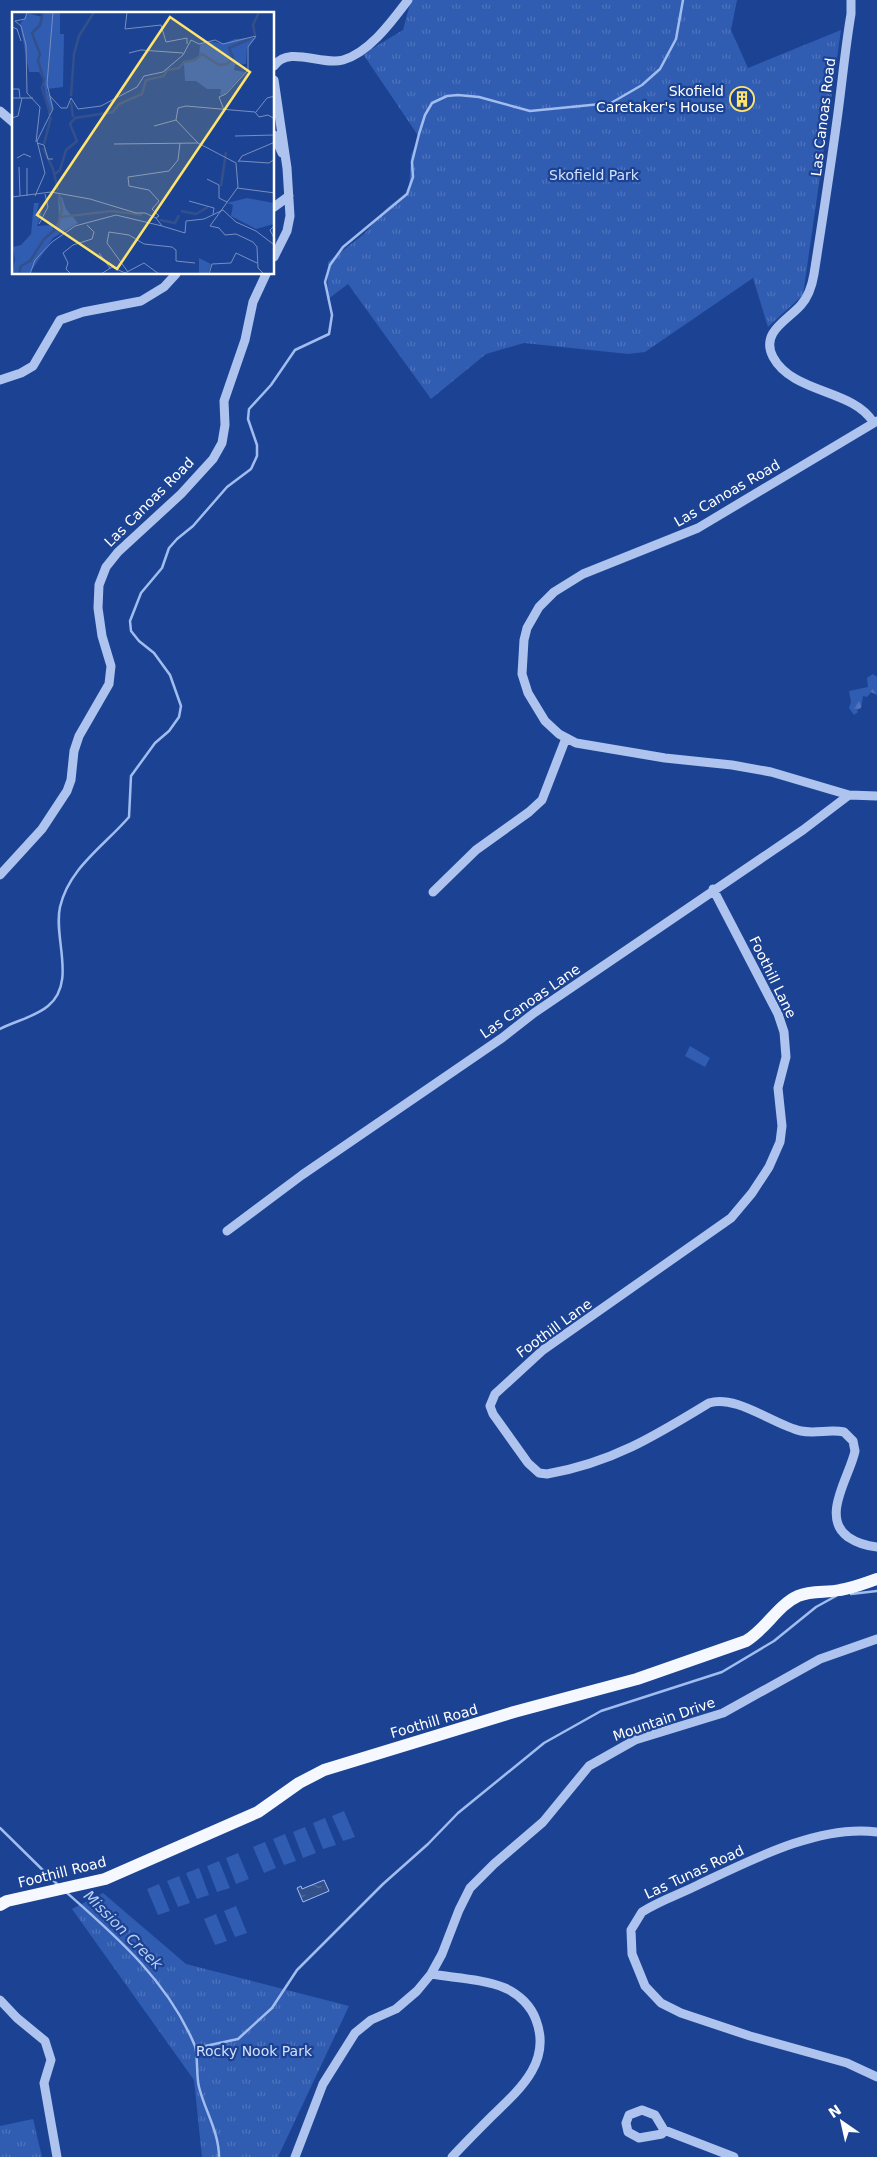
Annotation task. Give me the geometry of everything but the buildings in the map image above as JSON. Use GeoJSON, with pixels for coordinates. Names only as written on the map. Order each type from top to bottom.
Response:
{"type":"FeatureCollection","features":[{"type":"Feature","properties":{"kind":"main road","name":"Foothill Road"},"geometry":{"type":"LineString","coordinates":[[0,1905],[7,1901],[105,1878],[258,1812],[299,1783],[324,1770],[514,1712],[646,1676],[746,1641],[762,1630],[786,1604],[797,1596],[814,1592],[839,1591],[877,1579]]}},
{"type":"Feature","properties":{"kind":"street"},"geometry":{"type":"LineString","coordinates":[[275,65],[287,56],[320,61],[342,60],[352,56],[380,33],[408,0]]}},
{"type":"Feature","properties":{"kind":"street","name":"Las Canoas Road"},"geometry":{"type":"LineString","coordinates":[[851,0],[851,14],[832,163],[812,286],[802,304],[775,328],[770,344],[773,357],[789,373],[800,381],[862,409],[875,421],[725,513],[671,540],[583,574],[547,597],[532,617],[527,628],[524,640],[522,674],[528,693],[538,710],[552,728],[566,738],[590,746],[771,772],[849,795],[877,796]]}},
{"type":"Feature","properties":{"kind":"street"},"geometry":{"type":"LineString","coordinates":[[275,87],[289,196],[289,223],[275,256]]}},
{"type":"Feature","properties":{"kind":"street"},"geometry":{"type":"LineString","coordinates":[[0,111],[12,121]]}},
{"type":"Feature","properties":{"kind":"street"},"geometry":{"type":"LineString","coordinates":[[275,138],[286,162]]}},
{"type":"Feature","properties":{"kind":"street"},"geometry":{"type":"LineString","coordinates":[[275,206],[289,196]]}},
{"type":"Feature","properties":{"kind":"street"},"geometry":{"type":"LineString","coordinates":[[0,380],[21,373],[32,366],[60,320],[83,312],[141,302],[164,287],[175,275]]}},
{"type":"Feature","properties":{"kind":"street","name":"Las Canoas Road"},"geometry":{"type":"LineString","coordinates":[[0,875],[42,828],[67,791],[71,780],[74,751],[79,736],[109,684],[111,666],[102,636],[98,608],[99,586],[106,567],[118,552],[181,494],[213,459],[222,443],[225,425],[224,401],[245,340],[253,302],[266,275]]}},
{"type":"Feature","properties":{"kind":"street"},"geometry":{"type":"LineString","coordinates":[[434,892],[476,850],[529,812],[542,800],[566,738]]}},
{"type":"Feature","properties":{"kind":"street","name":"Las Canoas Lane"},"geometry":{"type":"LineString","coordinates":[[227,1231],[302,1175],[713,889],[802,830],[849,795]]}},
{"type":"Feature","properties":{"kind":"street","name":"Foothill Lane"},"geometry":{"type":"LineString","coordinates":[[713,889],[778,1014],[784,1032],[786,1057],[778,1088],[782,1135],[775,1156],[752,1193],[731,1218],[666,1262],[613,1303],[542,1350],[495,1394],[490,1406],[493,1414],[528,1463],[539,1473],[547,1474],[616,1456],[709,1403],[718,1401],[746,1409],[801,1430],[844,1432],[853,1441],[855,1451],[836,1508],[837,1523],[842,1532],[853,1541],[877,1547]]}},
{"type":"Feature","properties":{"kind":"street","name":"Mountain Drive"},"geometry":{"type":"LineString","coordinates":[[295,2157],[322,2084],[347,2043],[364,2025],[396,2009],[407,2000],[431,1974],[442,1954],[459,1910],[470,1888],[494,1864],[544,1822],[589,1766],[635,1740],[723,1713],[820,1659],[877,1639]]}},
{"type":"Feature","properties":{"kind":"street","name":"Las Tunas Road"},"geometry":{"type":"LineString","coordinates":[[877,1832],[851,1831],[836,1833],[795,1844],[742,1864],[642,1912],[633,1924],[630,1942],[635,1966],[640,1978],[651,1994],[669,2008],[750,2036],[847,2063],[877,2077]]}},
{"type":"Feature","properties":{"kind":"street"},"geometry":{"type":"LineString","coordinates":[[431,1974],[494,1984],[512,1991],[527,2004],[539,2030],[539,2053],[536,2066],[526,2082],[452,2157]]}},
{"type":"Feature","properties":{"kind":"street"},"geometry":{"type":"LineString","coordinates":[[0,2000],[17,2018],[45,2041],[50,2060],[44,2083],[57,2157]]}},
{"type":"Feature","properties":{"kind":"street"},"geometry":{"type":"LineString","coordinates":[[664,2130],[734,2157]]}},
{"type":"Feature","properties":{"kind":"green space","name":"Skofield Park"},"geometry":{"type":"Polygon","coordinates":[[[411,0],[737,0],[731,30],[748,68],[841,30],[803,295],[768,327],[753,278],[645,352],[628,354],[524,343],[486,354],[431,399],[348,284],[327,300],[328,262],[364,234],[387,208],[409,191],[411,155],[419,137],[363,54],[403,30],[411,0]]]}},
{"type":"Feature","properties":{"kind":"green space"},"geometry":{"type":"Polygon","coordinates":[[[873,674],[877,677],[877,695],[871,692],[867,697],[863,696],[861,708],[854,715],[849,708],[851,702],[849,691],[868,687],[867,678],[873,674]]]}},
{"type":"Feature","properties":{"kind":"green space"},"geometry":{"type":"Polygon","coordinates":[[[690,1046],[710,1058],[705,1067],[685,1056],[690,1046]]]}},
{"type":"Feature","properties":{"kind":"green space"},"geometry":{"type":"Polygon","coordinates":[[[344,1811],[355,1837],[343,1841],[332,1816],[344,1811]]]}},
{"type":"Feature","properties":{"kind":"green space"},"geometry":{"type":"Polygon","coordinates":[[[325,1818],[336,1845],[323,1849],[313,1823],[325,1818]]]}},
{"type":"Feature","properties":{"kind":"green space"},"geometry":{"type":"Polygon","coordinates":[[[305,1827],[316,1853],[303,1858],[293,1832],[305,1827]]]}},
{"type":"Feature","properties":{"kind":"green space"},"geometry":{"type":"Polygon","coordinates":[[[285,1834],[296,1861],[284,1865],[273,1839],[285,1834]]]}},
{"type":"Feature","properties":{"kind":"green space"},"geometry":{"type":"Polygon","coordinates":[[[265,1842],[276,1868],[264,1873],[253,1847],[265,1842]]]}},
{"type":"Feature","properties":{"kind":"green space"},"geometry":{"type":"Polygon","coordinates":[[[238,1853],[249,1879],[236,1884],[226,1858],[238,1853]]]}},
{"type":"Feature","properties":{"kind":"green space"},"geometry":{"type":"Polygon","coordinates":[[[219,1861],[230,1888],[217,1892],[207,1866],[219,1861]]]}},
{"type":"Feature","properties":{"kind":"green space"},"geometry":{"type":"Polygon","coordinates":[[[199,1868],[209,1895],[197,1899],[186,1873],[199,1868]]]}},
{"type":"Feature","properties":{"kind":"green space"},"geometry":{"type":"Polygon","coordinates":[[[179,1876],[190,1903],[178,1907],[167,1881],[179,1876]]]}},
{"type":"Feature","properties":{"kind":"green space"},"geometry":{"type":"Polygon","coordinates":[[[159,1884],[170,1911],[158,1915],[147,1889],[159,1884]]]}},
{"type":"Feature","properties":{"kind":"green space","name":"Rocky Nook Park"},"geometry":{"type":"Polygon","coordinates":[[[103,1893],[186,1964],[349,2006],[278,2157],[202,2157],[194,2080],[72,1909],[103,1893]]]}},
{"type":"Feature","properties":{"kind":"green space"},"geometry":{"type":"Polygon","coordinates":[[[236,1906],[247,1933],[235,1937],[224,1911],[236,1906]]]}},
{"type":"Feature","properties":{"kind":"green space"},"geometry":{"type":"Polygon","coordinates":[[[216,1914],[227,1941],[215,1945],[204,1919],[216,1914]]]}},
{"type":"Feature","properties":{"kind":"green space"},"geometry":{"type":"Polygon","coordinates":[[[33,2119],[42,2157],[0,2157],[0,2126],[33,2119]]]}},
{"type":"Feature","properties":{"kind":"water"},"geometry":{"type":"Polygon","coordinates":[[[324,1880],[329,1891],[303,1902],[297,1888],[301,1886],[302,1889],[324,1880]]]}},
{"type":"Feature","properties":{"kind":"waterway"},"geometry":{"type":"LineString","coordinates":[[0,1029],[43,1010],[57,996],[63,972],[59,919],[60,907],[65,893],[79,869],[129,817],[131,776],[155,743],[169,731],[179,717],[181,706],[170,675],[154,653],[139,641],[131,631],[130,621],[141,593],[162,568],[169,548],[193,526],[227,487],[251,469],[257,456],[257,445],[248,419],[249,409],[271,385],[295,350],[329,334],[332,315],[325,282],[330,265],[343,247],[407,194],[413,177],[412,162],[419,134],[425,115],[432,103],[447,96],[458,95],[479,97],[530,111],[611,103],[642,85],[660,69],[676,39],[683,0]]}},
{"type":"Feature","properties":{"kind":"waterway"},"geometry":{"type":"LineString","coordinates":[[851,1594],[877,1591]]}},
{"type":"Feature","properties":{"kind":"waterway"},"geometry":{"type":"LineString","coordinates":[[196,2048],[238,2039],[272,2008],[297,1970],[383,1884],[428,1844],[458,1813],[544,1743],[601,1711],[722,1672],[774,1641],[816,1607],[836,1596]]}},
{"type":"Feature","properties":{"kind":"waterway","name":"Mission Creek"},"geometry":{"type":"LineString","coordinates":[[0,1828],[58,1885]]}},
{"type":"Feature","properties":{"kind":"waterway","name":"Mission Creek"},"geometry":{"type":"LineString","coordinates":[[66,1892],[140,1961],[171,2001],[184,2023],[196,2049],[199,2087],[217,2139],[219,2157]]}},
{"type":"Feature","properties":{"kind":"place","name":"Skofield Caretaker's House"},"geometry":{"type":"Point","coordinates":[742,99]}}]}
